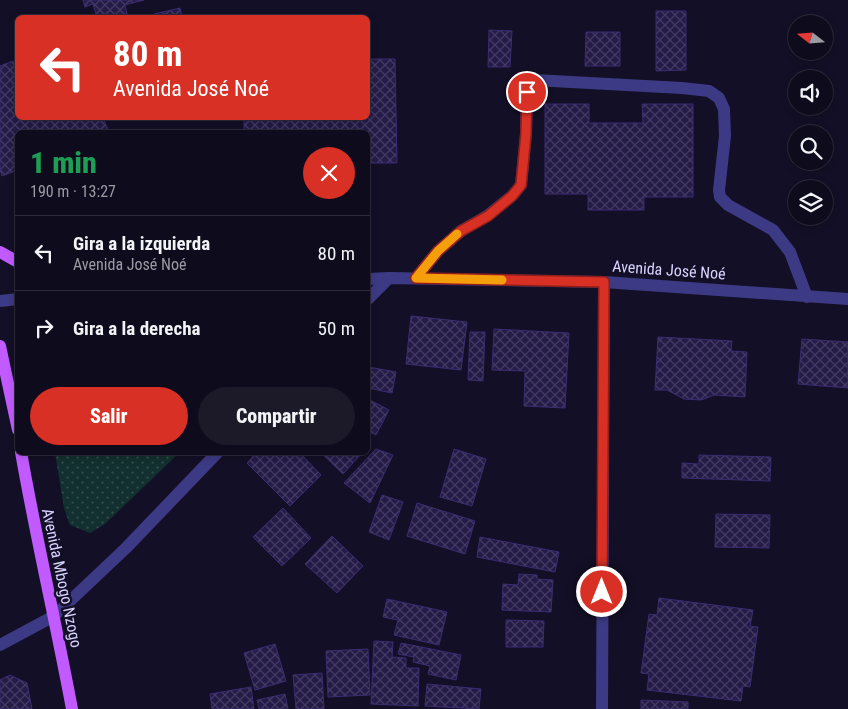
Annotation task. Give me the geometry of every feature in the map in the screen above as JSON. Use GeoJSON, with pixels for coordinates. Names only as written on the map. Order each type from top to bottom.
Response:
{"type":"FeatureCollection","features":[{"type":"Feature","properties":{"kind":"main road"},"geometry":{"type":"LineString","coordinates":[[0,252],[15,260]]}},
{"type":"Feature","properties":{"kind":"main road"},"geometry":{"type":"LineString","coordinates":[[0,346],[15,416]]}},
{"type":"Feature","properties":{"kind":"main road","name":"Avenida Mbogo Nzogo"},"geometry":{"type":"LineString","coordinates":[[22,455],[72,709]]}},
{"type":"Feature","properties":{"kind":"street"},"geometry":{"type":"LineString","coordinates":[[416,278],[438,251],[461,231],[488,216],[512,196],[521,185],[526,134],[527,92],[534,80],[568,81],[709,91],[720,98],[724,110],[725,136],[719,190],[720,197],[728,205],[773,230],[790,252],[807,296]]}},
{"type":"Feature","properties":{"kind":"street"},"geometry":{"type":"LineString","coordinates":[[370,297],[389,278]]}},
{"type":"Feature","properties":{"kind":"street","name":"Avenida José Noé"},"geometry":{"type":"LineString","coordinates":[[370,279],[416,278],[604,282],[848,300]]}},
{"type":"Feature","properties":{"kind":"street"},"geometry":{"type":"LineString","coordinates":[[602,709],[604,282]]}},
{"type":"Feature","properties":{"kind":"street"},"geometry":{"type":"LineString","coordinates":[[0,301],[15,299]]}},
{"type":"Feature","properties":{"kind":"street"},"geometry":{"type":"LineString","coordinates":[[0,645],[54,616],[126,548],[215,455]]}},
{"type":"Feature","properties":{"kind":"green space"},"geometry":{"type":"Polygon","coordinates":[[[55,455],[177,455],[105,524],[90,533],[70,525],[64,508],[55,455]]]}},
{"type":"Feature","properties":{"kind":"building"},"geometry":{"type":"Polygon","coordinates":[[[83,0],[144,0],[125,5],[127,15],[96,15],[93,4],[85,7],[83,0]]]}},
{"type":"Feature","properties":{"kind":"building"},"geometry":{"type":"Polygon","coordinates":[[[180,8],[181,15],[154,15],[180,8]]]}},
{"type":"Feature","properties":{"kind":"building"},"geometry":{"type":"Polygon","coordinates":[[[656,11],[686,11],[686,70],[656,71],[656,11]]]}},
{"type":"Feature","properties":{"kind":"building"},"geometry":{"type":"Polygon","coordinates":[[[489,30],[512,31],[510,67],[488,67],[489,30]]]}},
{"type":"Feature","properties":{"kind":"building"},"geometry":{"type":"Polygon","coordinates":[[[586,32],[620,32],[620,66],[585,66],[586,32]]]}},
{"type":"Feature","properties":{"kind":"building"},"geometry":{"type":"Polygon","coordinates":[[[370,59],[395,59],[397,163],[370,163],[370,130],[244,130],[244,120],[370,120],[370,59]]]}},
{"type":"Feature","properties":{"kind":"building"},"geometry":{"type":"Polygon","coordinates":[[[13,61],[15,65],[15,120],[104,120],[108,130],[15,130],[15,171],[2,176],[0,170],[0,66],[13,61]]]}},
{"type":"Feature","properties":{"kind":"building"},"geometry":{"type":"Polygon","coordinates":[[[545,104],[589,104],[589,123],[643,123],[642,104],[693,104],[693,197],[644,197],[644,210],[588,210],[588,194],[545,194],[545,104]]]}},
{"type":"Feature","properties":{"kind":"building"},"geometry":{"type":"Polygon","coordinates":[[[411,316],[467,322],[461,370],[406,364],[411,316]]]}},
{"type":"Feature","properties":{"kind":"building"},"geometry":{"type":"Polygon","coordinates":[[[494,329],[569,333],[565,408],[524,406],[525,371],[492,370],[494,329]]]}},
{"type":"Feature","properties":{"kind":"building"},"geometry":{"type":"Polygon","coordinates":[[[470,332],[485,332],[483,381],[468,380],[470,332]]]}},
{"type":"Feature","properties":{"kind":"building"},"geometry":{"type":"Polygon","coordinates":[[[658,337],[732,341],[731,351],[747,352],[745,397],[715,395],[701,400],[684,399],[667,390],[655,390],[658,337]]]}},
{"type":"Feature","properties":{"kind":"building"},"geometry":{"type":"Polygon","coordinates":[[[802,339],[848,342],[848,388],[798,384],[802,339]]]}},
{"type":"Feature","properties":{"kind":"building"},"geometry":{"type":"Polygon","coordinates":[[[370,367],[396,372],[392,393],[370,388],[370,367]]]}},
{"type":"Feature","properties":{"kind":"building"},"geometry":{"type":"Polygon","coordinates":[[[370,400],[389,410],[376,435],[370,432],[370,400]]]}},
{"type":"Feature","properties":{"kind":"building"},"geometry":{"type":"Polygon","coordinates":[[[376,449],[393,455],[370,503],[344,483],[376,449]]]}},
{"type":"Feature","properties":{"kind":"building"},"geometry":{"type":"Polygon","coordinates":[[[454,449],[486,459],[472,506],[440,497],[454,449]]]}},
{"type":"Feature","properties":{"kind":"building"},"geometry":{"type":"Polygon","coordinates":[[[254,455],[302,455],[321,475],[290,506],[247,463],[254,455]]]}},
{"type":"Feature","properties":{"kind":"building"},"geometry":{"type":"Polygon","coordinates":[[[323,455],[360,455],[343,474],[323,455]]]}},
{"type":"Feature","properties":{"kind":"building"},"geometry":{"type":"Polygon","coordinates":[[[699,455],[771,457],[770,481],[682,478],[682,463],[699,464],[699,455]]]}},
{"type":"Feature","properties":{"kind":"building"},"geometry":{"type":"Polygon","coordinates":[[[382,495],[403,502],[389,540],[369,532],[382,495]]]}},
{"type":"Feature","properties":{"kind":"building"},"geometry":{"type":"Polygon","coordinates":[[[417,503],[475,521],[465,554],[407,536],[417,503]]]}},
{"type":"Feature","properties":{"kind":"building"},"geometry":{"type":"Polygon","coordinates":[[[283,508],[311,538],[282,566],[253,537],[283,508]]]}},
{"type":"Feature","properties":{"kind":"building"},"geometry":{"type":"Polygon","coordinates":[[[716,514],[770,515],[769,548],[715,547],[716,514]]]}},
{"type":"Feature","properties":{"kind":"building"},"geometry":{"type":"Polygon","coordinates":[[[332,536],[363,566],[337,593],[305,564],[332,536]]]}},
{"type":"Feature","properties":{"kind":"building"},"geometry":{"type":"Polygon","coordinates":[[[480,537],[559,552],[555,572],[477,557],[480,537]]]}},
{"type":"Feature","properties":{"kind":"building"},"geometry":{"type":"Polygon","coordinates":[[[519,574],[537,575],[537,579],[553,580],[551,612],[502,610],[503,584],[518,585],[519,574]]]}},
{"type":"Feature","properties":{"kind":"building"},"geometry":{"type":"Polygon","coordinates":[[[659,598],[753,610],[750,626],[758,627],[750,687],[743,686],[741,701],[647,690],[649,674],[641,673],[649,614],[657,615],[659,598]]]}},
{"type":"Feature","properties":{"kind":"building"},"geometry":{"type":"Polygon","coordinates":[[[387,599],[447,612],[439,645],[394,635],[398,620],[383,617],[387,599]]]}},
{"type":"Feature","properties":{"kind":"building"},"geometry":{"type":"Polygon","coordinates":[[[506,620],[544,621],[543,647],[506,647],[506,620]]]}},
{"type":"Feature","properties":{"kind":"building"},"geometry":{"type":"Polygon","coordinates":[[[374,641],[393,642],[392,657],[406,658],[406,668],[419,668],[418,706],[371,704],[374,641]]]}},
{"type":"Feature","properties":{"kind":"building"},"geometry":{"type":"Polygon","coordinates":[[[401,643],[461,655],[456,680],[428,674],[430,666],[413,662],[414,657],[398,654],[401,643]]]}},
{"type":"Feature","properties":{"kind":"building"},"geometry":{"type":"Polygon","coordinates":[[[275,644],[286,681],[255,690],[244,653],[275,644]]]}},
{"type":"Feature","properties":{"kind":"building"},"geometry":{"type":"Polygon","coordinates":[[[368,649],[370,695],[328,697],[326,651],[368,649]]]}},
{"type":"Feature","properties":{"kind":"building"},"geometry":{"type":"Polygon","coordinates":[[[322,673],[324,709],[296,709],[293,675],[322,673]]]}},
{"type":"Feature","properties":{"kind":"building"},"geometry":{"type":"Polygon","coordinates":[[[10,675],[27,683],[32,709],[0,709],[0,680],[10,675]]]}},
{"type":"Feature","properties":{"kind":"building"},"geometry":{"type":"Polygon","coordinates":[[[427,684],[481,689],[479,709],[425,706],[427,684]]]}},
{"type":"Feature","properties":{"kind":"building"},"geometry":{"type":"Polygon","coordinates":[[[251,687],[254,709],[212,709],[210,694],[251,687]]]}},
{"type":"Feature","properties":{"kind":"building"},"geometry":{"type":"Polygon","coordinates":[[[285,694],[288,709],[259,709],[257,700],[285,694]]]}},
{"type":"Feature","properties":{"kind":"building"},"geometry":{"type":"Polygon","coordinates":[[[641,700],[688,702],[688,709],[641,709],[641,700]]]}},
{"type":"Feature","properties":{"kind":"slow traffic"},"geometry":{"type":"LineString","coordinates":[[457,234],[438,251],[416,278],[502,280]]}},
{"type":"Feature","properties":{"kind":"route"},"geometry":{"type":"LineString","coordinates":[[527,92],[526,134],[521,185],[512,196],[488,216],[461,231],[438,251],[416,278],[604,282],[602,592]]}}]}
